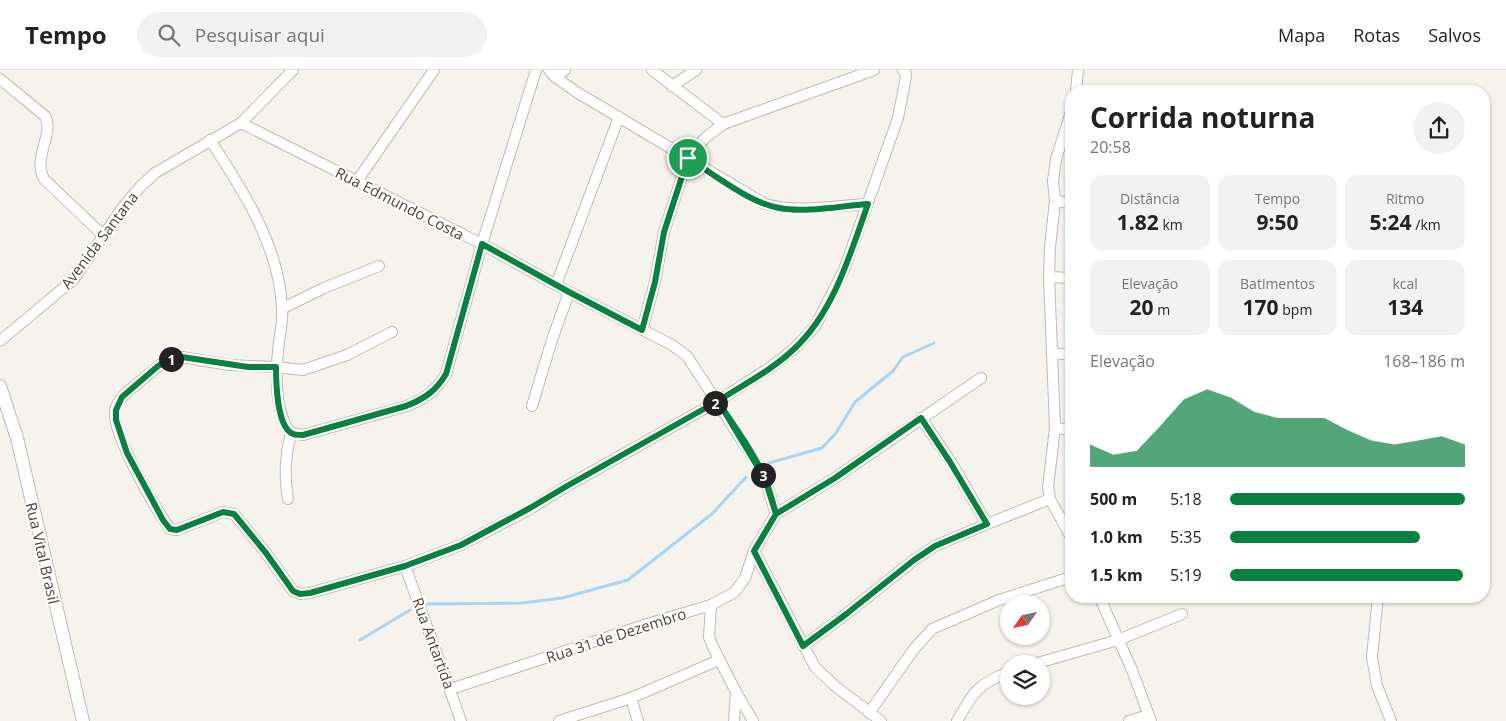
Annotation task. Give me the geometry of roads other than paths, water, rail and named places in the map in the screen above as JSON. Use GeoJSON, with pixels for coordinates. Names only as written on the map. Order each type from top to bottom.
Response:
{"type":"FeatureCollection","features":[{"type":"Feature","properties":{"kind":"street","name":"Avenida Santana"},"geometry":{"type":"LineString","coordinates":[[0,341],[73,280],[123,207],[150,177],[241,123],[293,70]]}},
{"type":"Feature","properties":{"kind":"street"},"geometry":{"type":"LineString","coordinates":[[357,181],[434,70]]}},
{"type":"Feature","properties":{"kind":"street"},"geometry":{"type":"LineString","coordinates":[[210,140],[253,208],[274,263],[283,308],[276,367],[276,392],[284,422],[291,433],[303,435],[406,406],[422,400],[440,384],[446,374],[482,244],[536,70]]}},
{"type":"Feature","properties":{"kind":"street"},"geometry":{"type":"LineString","coordinates":[[552,73],[565,70]]}},
{"type":"Feature","properties":{"kind":"street"},"geometry":{"type":"LineString","coordinates":[[652,70],[723,124]]}},
{"type":"Feature","properties":{"kind":"street"},"geometry":{"type":"LineString","coordinates":[[672,86],[696,70]]}},
{"type":"Feature","properties":{"kind":"street"},"geometry":{"type":"LineString","coordinates":[[642,330],[655,282],[664,232],[688,158],[706,138],[723,124],[874,70]]}},
{"type":"Feature","properties":{"kind":"street"},"geometry":{"type":"LineString","coordinates":[[392,332],[347,355],[314,368],[298,370],[276,367],[248,367],[182,357],[174,358],[158,366],[122,397],[116,410],[116,420],[127,453],[163,520],[170,529],[177,530],[223,512],[234,514],[266,553],[293,591],[300,594],[310,593],[405,566],[461,545],[718,401],[794,349],[816,325],[844,270],[898,118],[906,74],[903,70]]}},
{"type":"Feature","properties":{"kind":"street"},"geometry":{"type":"LineString","coordinates":[[1077,85],[1078,70]]}},
{"type":"Feature","properties":{"kind":"street"},"geometry":{"type":"LineString","coordinates":[[552,73],[578,92],[750,197],[765,204],[780,208],[800,209],[868,204]]}},
{"type":"Feature","properties":{"kind":"street"},"geometry":{"type":"LineString","coordinates":[[0,79],[45,116],[47,120],[40,163],[41,174],[44,179],[104,236]]}},
{"type":"Feature","properties":{"kind":"street"},"geometry":{"type":"LineString","coordinates":[[556,285],[619,117]]}},
{"type":"Feature","properties":{"kind":"street","name":"Rua Edmundo Costa"},"geometry":{"type":"LineString","coordinates":[[241,123],[482,244],[569,292],[661,338],[687,356],[718,401],[765,479],[776,514]]}},
{"type":"Feature","properties":{"kind":"street"},"geometry":{"type":"LineString","coordinates":[[1065,131],[1056,159],[1049,277],[1055,428],[1048,487],[1050,499],[1065,526]]}},
{"type":"Feature","properties":{"kind":"street"},"geometry":{"type":"LineString","coordinates":[[1055,201],[1065,202]]}},
{"type":"Feature","properties":{"kind":"street"},"geometry":{"type":"LineString","coordinates":[[283,308],[324,288],[379,266]]}},
{"type":"Feature","properties":{"kind":"street"},"geometry":{"type":"LineString","coordinates":[[1049,277],[1065,278]]}},
{"type":"Feature","properties":{"kind":"street"},"geometry":{"type":"LineString","coordinates":[[532,406],[569,292]]}},
{"type":"Feature","properties":{"kind":"street"},"geometry":{"type":"LineString","coordinates":[[1052,353],[1065,354]]}},
{"type":"Feature","properties":{"kind":"street"},"geometry":{"type":"LineString","coordinates":[[776,514],[835,478],[981,378]]}},
{"type":"Feature","properties":{"kind":"street","name":"Rua Vital Brasil"},"geometry":{"type":"LineString","coordinates":[[0,386],[17,438],[83,721]]}},
{"type":"Feature","properties":{"kind":"street"},"geometry":{"type":"LineString","coordinates":[[921,418],[987,524]]}},
{"type":"Feature","properties":{"kind":"street"},"geometry":{"type":"LineString","coordinates":[[1055,428],[1065,429]]}},
{"type":"Feature","properties":{"kind":"street"},"geometry":{"type":"LineString","coordinates":[[288,499],[285,481],[287,446],[291,433]]}},
{"type":"Feature","properties":{"kind":"street"},"geometry":{"type":"LineString","coordinates":[[803,646],[914,560],[935,546],[1050,499]]}},
{"type":"Feature","properties":{"kind":"street","name":"Rua 31 de Dezembro"},"geometry":{"type":"LineString","coordinates":[[451,689],[644,625],[711,605],[736,592],[745,578],[754,551],[776,514]]}},
{"type":"Feature","properties":{"kind":"street"},"geometry":{"type":"LineString","coordinates":[[754,551],[815,667],[822,675],[881,721]]}},
{"type":"Feature","properties":{"kind":"street","name":"Rua Antartida"},"geometry":{"type":"LineString","coordinates":[[405,566],[461,721]]}},
{"type":"Feature","properties":{"kind":"street"},"geometry":{"type":"LineString","coordinates":[[869,713],[914,648],[932,629],[999,600],[1065,579]]}},
{"type":"Feature","properties":{"kind":"street"},"geometry":{"type":"LineString","coordinates":[[1102,603],[1132,670],[1150,718],[1129,721]]}},
{"type":"Feature","properties":{"kind":"street"},"geometry":{"type":"LineString","coordinates":[[1377,603],[1372,657],[1377,686],[1391,721]]}},
{"type":"Feature","properties":{"kind":"street"},"geometry":{"type":"LineString","coordinates":[[711,605],[709,637],[719,660],[753,721]]}},
{"type":"Feature","properties":{"kind":"street"},"geometry":{"type":"LineString","coordinates":[[1050,659],[1118,640],[1182,614]]}},
{"type":"Feature","properties":{"kind":"street"},"geometry":{"type":"LineString","coordinates":[[559,721],[631,698],[719,660]]}},
{"type":"Feature","properties":{"kind":"street"},"geometry":{"type":"LineString","coordinates":[[956,721],[972,694],[981,685],[1000,676]]}},
{"type":"Feature","properties":{"kind":"street"},"geometry":{"type":"LineString","coordinates":[[734,721],[736,692]]}},
{"type":"Feature","properties":{"kind":"street"},"geometry":{"type":"LineString","coordinates":[[631,698],[638,721]]}},
{"type":"Feature","properties":{"kind":"waterway"},"geometry":{"type":"LineString","coordinates":[[769,463],[822,448],[836,433],[855,402],[893,371],[903,357],[934,343]]}},
{"type":"Feature","properties":{"kind":"waterway"},"geometry":{"type":"LineString","coordinates":[[427,604],[522,603],[562,598],[628,580],[713,513],[746,477]]}},
{"type":"Feature","properties":{"kind":"waterway"},"geometry":{"type":"LineString","coordinates":[[360,640],[410,610]]}}]}
